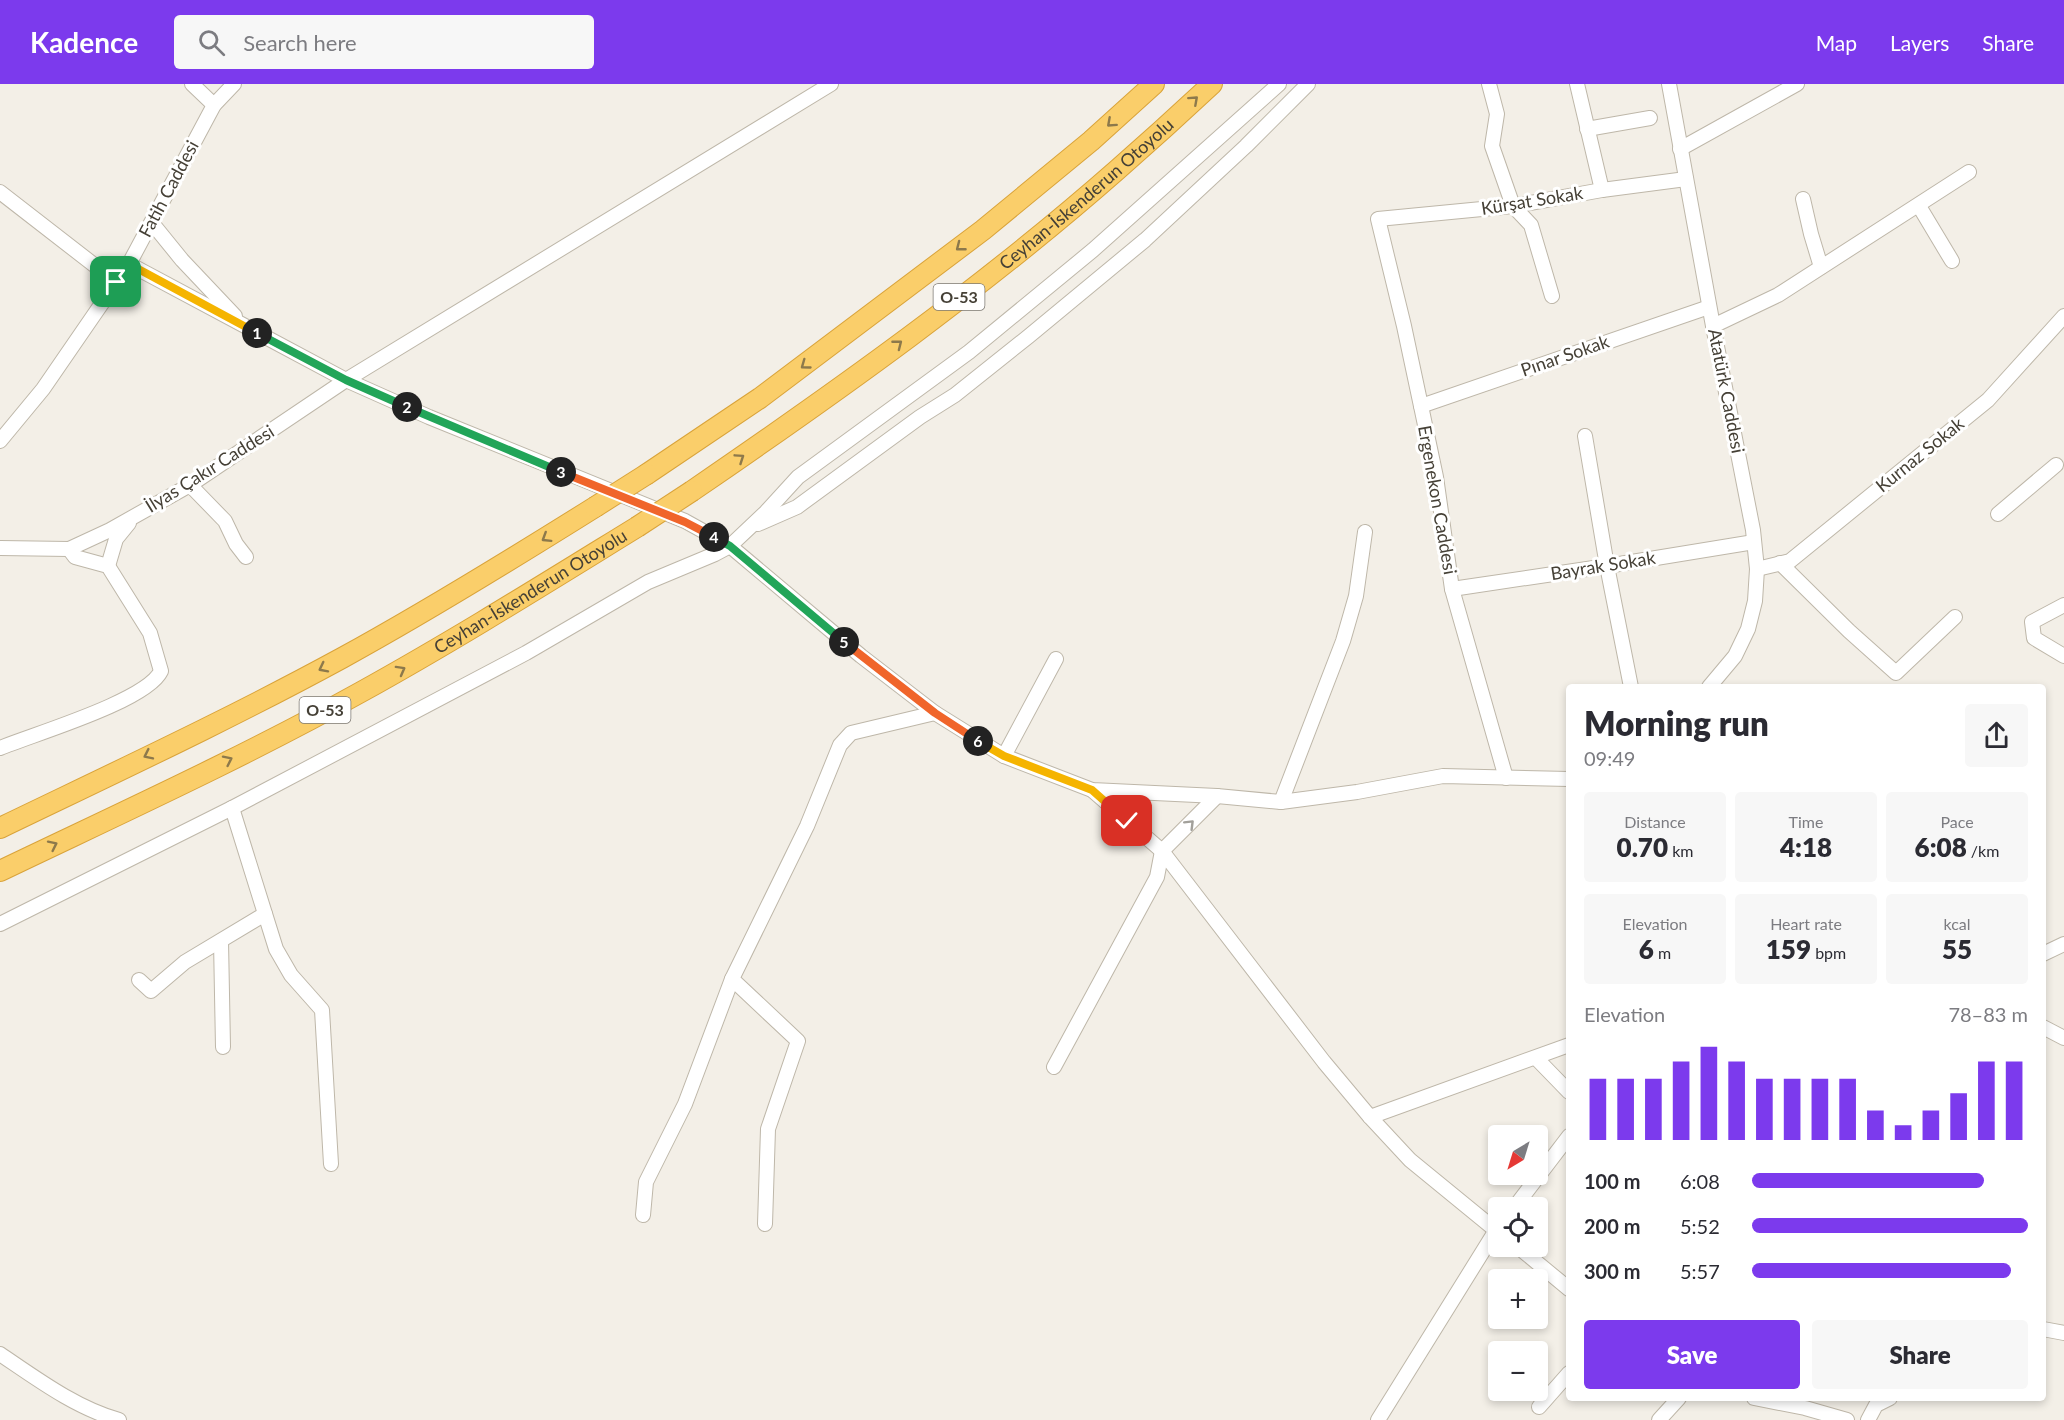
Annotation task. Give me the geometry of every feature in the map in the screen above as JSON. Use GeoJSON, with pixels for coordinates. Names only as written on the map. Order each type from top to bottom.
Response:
{"type":"FeatureCollection","features":[{"type":"Feature","properties":{"kind":"highway","name":"Ceyhan-İskenderun Otoyolu"},"geometry":{"type":"LineString","coordinates":[[0,828],[340,659],[454,595],[647,474],[760,398],[964,244],[1091,141],[1154,84]]}},
{"type":"Feature","properties":{"kind":"highway","name":"Ceyhan-İskenderun Otoyolu"},"geometry":{"type":"LineString","coordinates":[[0,871],[359,693],[474,628],[692,491],[873,363],[1007,260],[1116,171],[1212,84]]}},
{"type":"Feature","properties":{"kind":"street"},"geometry":{"type":"LineString","coordinates":[[192,84],[214,105]]}},
{"type":"Feature","properties":{"kind":"street","name":"Fatih Caddesi"},"geometry":{"type":"LineString","coordinates":[[0,441],[43,389],[129,264],[214,105],[234,84]]}},
{"type":"Feature","properties":{"kind":"street","name":"İlyas Çakır Caddesi"},"geometry":{"type":"LineString","coordinates":[[69,549],[190,485],[346,380],[831,84]]}},
{"type":"Feature","properties":{"kind":"street"},"geometry":{"type":"LineString","coordinates":[[0,924],[232,808],[526,652],[648,582],[730,546],[798,477],[969,352],[1093,250],[1280,84]]}},
{"type":"Feature","properties":{"kind":"street"},"geometry":{"type":"LineString","coordinates":[[748,529],[797,507],[920,417],[955,395],[1011,351],[1145,240],[1246,146],[1308,84]]}},
{"type":"Feature","properties":{"kind":"street"},"geometry":{"type":"LineString","coordinates":[[1489,84],[1497,114],[1492,146],[1513,207],[1531,225],[1552,296]]}},
{"type":"Feature","properties":{"kind":"street"},"geometry":{"type":"LineString","coordinates":[[1577,84],[1602,190]]}},
{"type":"Feature","properties":{"kind":"street","name":"Atatürk Caddesi"},"geometry":{"type":"LineString","coordinates":[[1670,84],[1680,149],[1754,542],[1757,569],[1755,601],[1748,629],[1735,657],[1712,684]]}},
{"type":"Feature","properties":{"kind":"street"},"geometry":{"type":"LineString","coordinates":[[1680,149],[1797,84]]}},
{"type":"Feature","properties":{"kind":"street"},"geometry":{"type":"LineString","coordinates":[[1587,129],[1650,117]]}},
{"type":"Feature","properties":{"kind":"street"},"geometry":{"type":"LineString","coordinates":[[1713,326],[1778,295],[1969,172]]}},
{"type":"Feature","properties":{"kind":"street","name":"Kürşat Sokak"},"geometry":{"type":"LineString","coordinates":[[1378,219],[1513,207],[1602,190],[1686,179]]}},
{"type":"Feature","properties":{"kind":"street"},"geometry":{"type":"LineString","coordinates":[[0,192],[116,282]]}},
{"type":"Feature","properties":{"kind":"street"},"geometry":{"type":"LineString","coordinates":[[1803,199],[1810,234],[1821,267]]}},
{"type":"Feature","properties":{"kind":"street"},"geometry":{"type":"LineString","coordinates":[[1919,206],[1952,261]]}},
{"type":"Feature","properties":{"kind":"street","name":"Ergenekon Caddesi"},"geometry":{"type":"LineString","coordinates":[[1378,219],[1422,406],[1436,477],[1452,589],[1506,778]]}},
{"type":"Feature","properties":{"kind":"street"},"geometry":{"type":"LineString","coordinates":[[152,223],[182,260],[242,324]]}},
{"type":"Feature","properties":{"kind":"street"},"geometry":{"type":"LineString","coordinates":[[129,264],[346,380],[440,422],[685,522],[730,546],[861,656],[935,713],[1004,756],[1092,790],[1217,796],[1281,802],[1357,792],[1443,776],[1566,779]]}},
{"type":"Feature","properties":{"kind":"street","name":"Pınar Sokak"},"geometry":{"type":"LineString","coordinates":[[1422,406],[1709,307]]}},
{"type":"Feature","properties":{"kind":"street","name":"Kurnaz Sokak"},"geometry":{"type":"LineString","coordinates":[[1757,569],[1790,561],[1988,400],[2064,316]]}},
{"type":"Feature","properties":{"kind":"street"},"geometry":{"type":"LineString","coordinates":[[1585,436],[1630,684]]}},
{"type":"Feature","properties":{"kind":"street"},"geometry":{"type":"LineString","coordinates":[[1998,514],[2061,465]]}},
{"type":"Feature","properties":{"kind":"street"},"geometry":{"type":"LineString","coordinates":[[190,485],[225,521],[236,544],[246,557]]}},
{"type":"Feature","properties":{"kind":"street"},"geometry":{"type":"LineString","coordinates":[[108,566],[116,539],[135,516]]}},
{"type":"Feature","properties":{"kind":"street"},"geometry":{"type":"LineString","coordinates":[[1281,802],[1343,641],[1356,596],[1365,532]]}},
{"type":"Feature","properties":{"kind":"street","name":"Bayrak Sokak"},"geometry":{"type":"LineString","coordinates":[[1452,589],[1754,542]]}},
{"type":"Feature","properties":{"kind":"street"},"geometry":{"type":"LineString","coordinates":[[0,548],[69,549],[75,557],[108,566],[150,633],[161,671],[149,685],[104,709],[0,748]]}},
{"type":"Feature","properties":{"kind":"street"},"geometry":{"type":"LineString","coordinates":[[1780,563],[1849,631],[1896,673],[1955,617]]}},
{"type":"Feature","properties":{"kind":"street"},"geometry":{"type":"LineString","coordinates":[[2064,605],[2032,622],[2034,638],[2064,656]]}},
{"type":"Feature","properties":{"kind":"street"},"geometry":{"type":"LineString","coordinates":[[1004,756],[1056,659]]}},
{"type":"Feature","properties":{"kind":"street"},"geometry":{"type":"LineString","coordinates":[[643,1215],[646,1182],[685,1104],[732,979],[807,826],[840,746],[851,733],[935,713]]}},
{"type":"Feature","properties":{"kind":"street"},"geometry":{"type":"LineString","coordinates":[[1092,790],[1162,851],[1323,1062],[1370,1117],[1410,1160],[1488,1222]]}},
{"type":"Feature","properties":{"kind":"street"},"geometry":{"type":"LineString","coordinates":[[1054,1067],[1157,877],[1162,851],[1217,796]]}},
{"type":"Feature","properties":{"kind":"street"},"geometry":{"type":"LineString","coordinates":[[232,808],[276,949],[291,975],[322,1010],[331,1164]]}},
{"type":"Feature","properties":{"kind":"street"},"geometry":{"type":"LineString","coordinates":[[139,980],[151,991],[185,962],[265,914]]}},
{"type":"Feature","properties":{"kind":"street"},"geometry":{"type":"LineString","coordinates":[[221,940],[223,1047]]}},
{"type":"Feature","properties":{"kind":"street"},"geometry":{"type":"LineString","coordinates":[[2046,953],[2064,944]]}},
{"type":"Feature","properties":{"kind":"street"},"geometry":{"type":"LineString","coordinates":[[732,979],[798,1041],[768,1129],[765,1224]]}},
{"type":"Feature","properties":{"kind":"street"},"geometry":{"type":"LineString","coordinates":[[2046,1029],[2064,1038]]}},
{"type":"Feature","properties":{"kind":"street"},"geometry":{"type":"LineString","coordinates":[[1370,1117],[1566,1046]]}},
{"type":"Feature","properties":{"kind":"street"},"geometry":{"type":"LineString","coordinates":[[1536,1058],[1566,1089]]}},
{"type":"Feature","properties":{"kind":"street"},"geometry":{"type":"LineString","coordinates":[[1522,1197],[1566,1140]]}},
{"type":"Feature","properties":{"kind":"street"},"geometry":{"type":"LineString","coordinates":[[1378,1420],[1488,1246]]}},
{"type":"Feature","properties":{"kind":"street"},"geometry":{"type":"LineString","coordinates":[[1530,1257],[1566,1287]]}},
{"type":"Feature","properties":{"kind":"street"},"geometry":{"type":"LineString","coordinates":[[2046,1330],[2064,1333]]}},
{"type":"Feature","properties":{"kind":"street"},"geometry":{"type":"LineString","coordinates":[[0,1354],[47,1386],[101,1415],[119,1420]]}},
{"type":"Feature","properties":{"kind":"street"},"geometry":{"type":"LineString","coordinates":[[1539,1407],[1566,1376]]}},
{"type":"Feature","properties":{"kind":"street"},"geometry":{"type":"LineString","coordinates":[[1659,1420],[1676,1401]]}},
{"type":"Feature","properties":{"kind":"street"},"geometry":{"type":"LineString","coordinates":[[1769,1401],[1847,1420]]}},
{"type":"Feature","properties":{"kind":"street"},"geometry":{"type":"LineString","coordinates":[[1868,1420],[1873,1402]]}},
{"type":"Feature","properties":{"kind":"street"},"geometry":{"type":"LineString","coordinates":[[86,1420],[101,1415]]}},
{"type":"Feature","properties":{"kind":"route"},"geometry":{"type":"LineString","coordinates":[[116,282],[129,264],[346,380],[581,481],[685,522],[730,546],[861,656],[935,713],[1004,756],[1092,790],[1127,821]]}}]}
